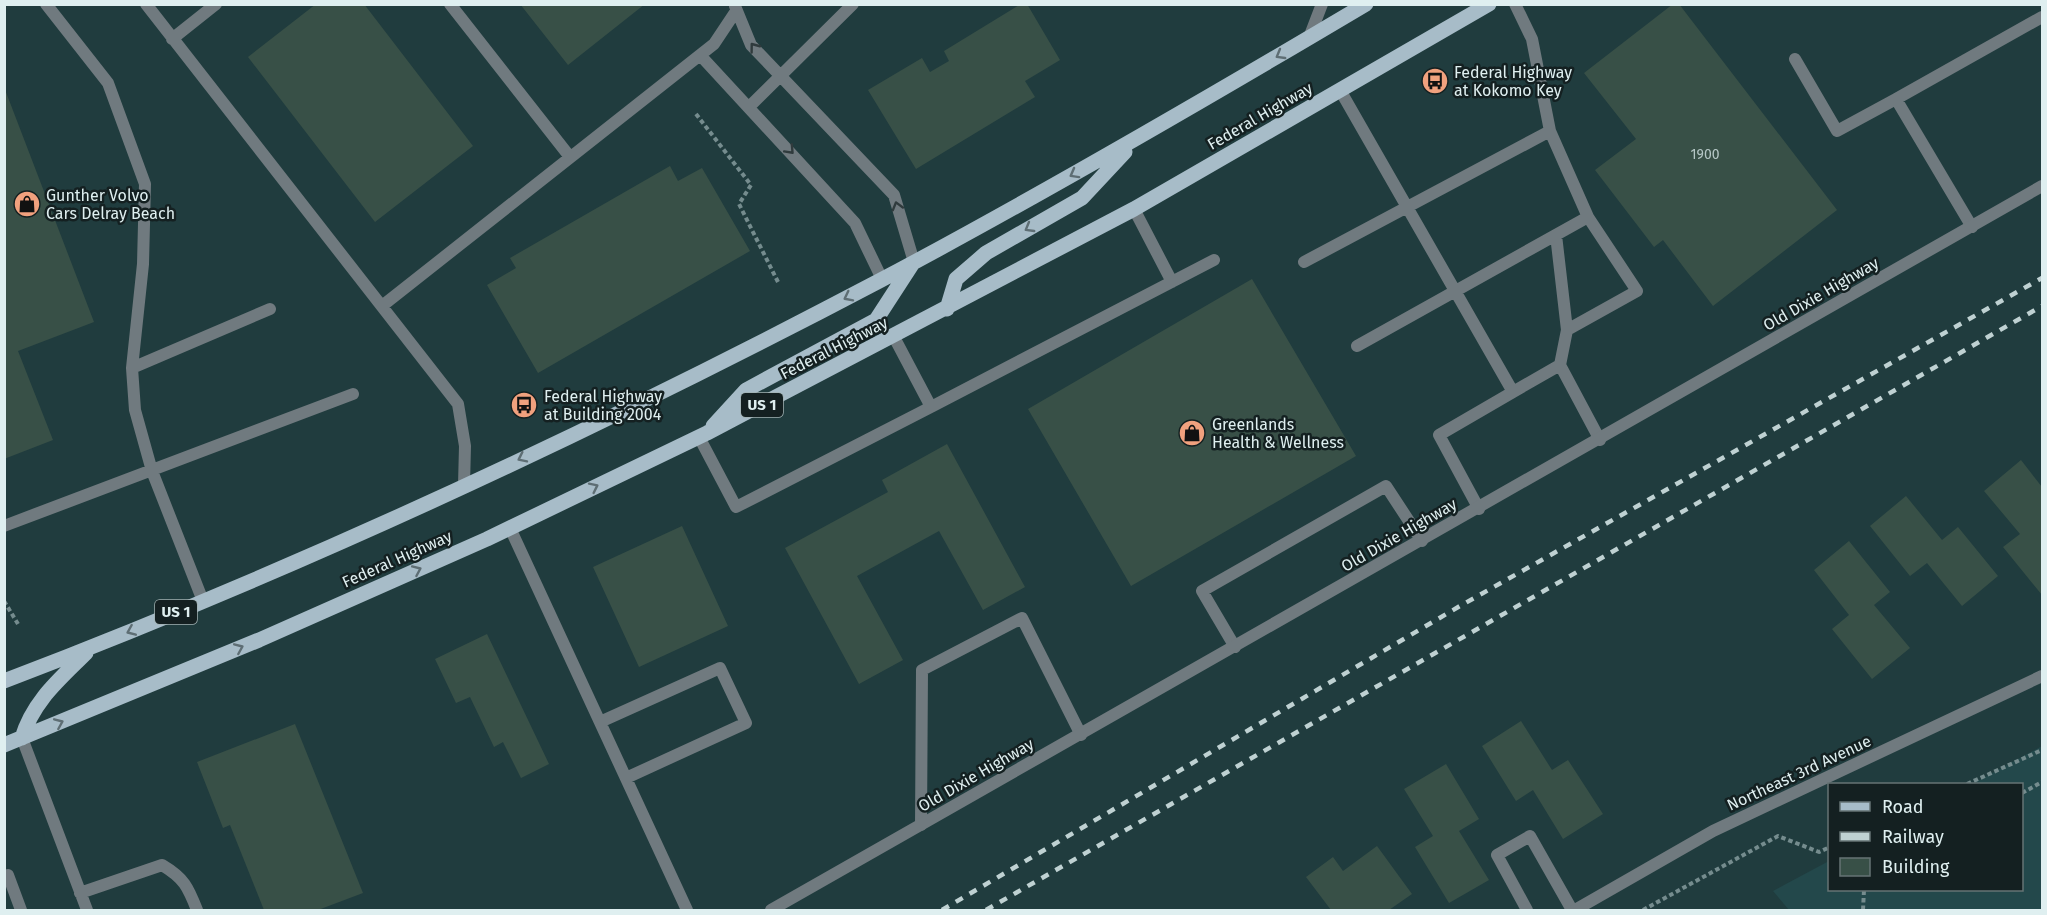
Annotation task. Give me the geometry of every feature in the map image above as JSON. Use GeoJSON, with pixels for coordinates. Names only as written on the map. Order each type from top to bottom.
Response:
{"type":"FeatureCollection","features":[{"type":"Feature","properties":{"kind":"main road","name":"US 1"},"geometry":{"type":"LineString","coordinates":[[4,681],[203,601],[464,485],[706,369],[914,262],[1137,138],[1366,4]]}},
{"type":"Feature","properties":{"kind":"main road","name":"Federal Highway"},"geometry":{"type":"LineString","coordinates":[[4,745],[259,640],[510,528],[703,435],[894,337],[1134,209],[1489,4]]}},
{"type":"Feature","properties":{"kind":"main road"},"geometry":{"type":"LineString","coordinates":[[947,309],[956,279],[986,253],[1082,198],[1137,138]]}},
{"type":"Feature","properties":{"kind":"main road"},"geometry":{"type":"LineString","coordinates":[[703,435],[746,390],[876,320],[914,262]]}},
{"type":"Feature","properties":{"kind":"main road"},"geometry":{"type":"LineString","coordinates":[[22,738],[28,719],[41,698],[90,648]]}},
{"type":"Feature","properties":{"kind":"street"},"geometry":{"type":"LineString","coordinates":[[46,4],[108,83],[145,184],[142,264],[132,368],[135,410],[152,471],[203,601]]}},
{"type":"Feature","properties":{"kind":"street"},"geometry":{"type":"LineString","coordinates":[[146,4],[458,404],[465,446],[464,485]]}},
{"type":"Feature","properties":{"kind":"street"},"geometry":{"type":"LineString","coordinates":[[172,39],[216,4]]}},
{"type":"Feature","properties":{"kind":"street"},"geometry":{"type":"LineString","coordinates":[[450,4],[570,157]]}},
{"type":"Feature","properties":{"kind":"street"},"geometry":{"type":"LineString","coordinates":[[749,107],[853,4]]}},
{"type":"Feature","properties":{"kind":"street"},"geometry":{"type":"LineString","coordinates":[[1309,38],[1322,4]]}},
{"type":"Feature","properties":{"kind":"street"},"geometry":{"type":"LineString","coordinates":[[1515,4],[1532,39],[1550,131],[1588,218],[1637,291],[1567,330]]}},
{"type":"Feature","properties":{"kind":"street"},"geometry":{"type":"LineString","coordinates":[[382,306],[714,44],[736,8]]}},
{"type":"Feature","properties":{"kind":"street"},"geometry":{"type":"LineString","coordinates":[[736,8],[751,45],[894,195],[914,262]]}},
{"type":"Feature","properties":{"kind":"street"},"geometry":{"type":"LineString","coordinates":[[1795,59],[1837,131],[2043,17]]}},
{"type":"Feature","properties":{"kind":"street"},"geometry":{"type":"LineString","coordinates":[[700,55],[855,223],[882,279]]}},
{"type":"Feature","properties":{"kind":"street"},"geometry":{"type":"LineString","coordinates":[[1340,90],[1513,392]]}},
{"type":"Feature","properties":{"kind":"street"},"geometry":{"type":"LineString","coordinates":[[1896,99],[1972,227]]}},
{"type":"Feature","properties":{"kind":"street"},"geometry":{"type":"LineString","coordinates":[[1304,262],[1550,131]]}},
{"type":"Feature","properties":{"kind":"street","name":"Old Dixie Highway"},"geometry":{"type":"LineString","coordinates":[[771,910],[2043,186]]}},
{"type":"Feature","properties":{"kind":"street"},"geometry":{"type":"LineString","coordinates":[[1134,209],[1172,282]]}},
{"type":"Feature","properties":{"kind":"street"},"geometry":{"type":"LineString","coordinates":[[1357,346],[1588,218]]}},
{"type":"Feature","properties":{"kind":"street"},"geometry":{"type":"LineString","coordinates":[[1556,235],[1567,330],[1560,365],[1600,440]]}},
{"type":"Feature","properties":{"kind":"street"},"geometry":{"type":"LineString","coordinates":[[703,435],[736,507],[1215,260]]}},
{"type":"Feature","properties":{"kind":"street"},"geometry":{"type":"LineString","coordinates":[[132,368],[270,309]]}},
{"type":"Feature","properties":{"kind":"street"},"geometry":{"type":"LineString","coordinates":[[894,337],[931,407]]}},
{"type":"Feature","properties":{"kind":"street"},"geometry":{"type":"LineString","coordinates":[[1479,509],[1439,435],[1560,365]]}},
{"type":"Feature","properties":{"kind":"street"},"geometry":{"type":"LineString","coordinates":[[4,526],[353,394]]}},
{"type":"Feature","properties":{"kind":"street"},"geometry":{"type":"LineString","coordinates":[[1236,647],[1202,591],[1386,486],[1422,541]]}},
{"type":"Feature","properties":{"kind":"street"},"geometry":{"type":"LineString","coordinates":[[510,528],[687,910]]}},
{"type":"Feature","properties":{"kind":"street"},"geometry":{"type":"LineString","coordinates":[[921,825],[922,670],[1022,618],[1081,735]]}},
{"type":"Feature","properties":{"kind":"street"},"geometry":{"type":"LineString","coordinates":[[600,723],[720,668],[746,723],[626,778]]}},
{"type":"Feature","properties":{"kind":"street","name":"Northeast 3rd Avenue"},"geometry":{"type":"LineString","coordinates":[[1574,910],[1713,831],[2043,676]]}},
{"type":"Feature","properties":{"kind":"street"},"geometry":{"type":"LineString","coordinates":[[22,738],[87,910]]}},
{"type":"Feature","properties":{"kind":"street"},"geometry":{"type":"LineString","coordinates":[[1527,910],[1497,855],[1530,836],[1574,910]]}},
{"type":"Feature","properties":{"kind":"street"},"geometry":{"type":"LineString","coordinates":[[80,893],[162,866],[179,875],[189,890],[197,910]]}},
{"type":"Feature","properties":{"kind":"street"},"geometry":{"type":"LineString","coordinates":[[4,876],[8,875],[21,910]]}},
{"type":"Feature","properties":{"kind":"path"},"geometry":{"type":"LineString","coordinates":[[696,114],[752,185],[739,204],[779,284]]}},
{"type":"Feature","properties":{"kind":"path"},"geometry":{"type":"LineString","coordinates":[[4,601],[18,624]]}},
{"type":"Feature","properties":{"kind":"path"},"geometry":{"type":"LineString","coordinates":[[1969,783],[2043,750]]}},
{"type":"Feature","properties":{"kind":"path"},"geometry":{"type":"LineString","coordinates":[[2023,792],[2043,782]]}},
{"type":"Feature","properties":{"kind":"path"},"geometry":{"type":"LineString","coordinates":[[1643,910],[1778,836],[1819,852],[1828,848]]}},
{"type":"Feature","properties":{"kind":"path"},"geometry":{"type":"LineString","coordinates":[[1863,910],[1864,891]]}},
{"type":"Feature","properties":{"kind":"shaded area"},"geometry":{"type":"Polygon","coordinates":[[[2042,746],[2042,910],[1789,910],[1773,891],[1828,862],[1828,891],[2023,891],[2023,783],[1974,783],[2042,746]]]}},
{"type":"Feature","properties":{"kind":"building"},"geometry":{"type":"Polygon","coordinates":[[[316,4],[364,4],[473,146],[375,222],[248,57],[316,4]]]}},
{"type":"Feature","properties":{"kind":"building"},"geometry":{"type":"Polygon","coordinates":[[[520,4],[645,4],[568,65],[520,4]]]}},
{"type":"Feature","properties":{"kind":"building"},"geometry":{"type":"Polygon","coordinates":[[[1021,4],[1027,4],[1060,60],[1025,81],[1035,97],[916,169],[868,90],[922,58],[930,72],[949,61],[944,51],[1021,4]]]}},
{"type":"Feature","properties":{"kind":"building"},"geometry":{"type":"Polygon","coordinates":[[[1673,4],[1679,4],[1837,210],[1713,306],[1663,240],[1654,247],[1595,170],[1636,139],[1584,73],[1673,4]]]}},
{"type":"Feature","properties":{"kind":"building","name":"Gunther Volvo Cars Delray Beach"},"geometry":{"type":"Polygon","coordinates":[[[4,87],[94,322],[18,351],[53,440],[4,459],[4,87]]]}},
{"type":"Feature","properties":{"kind":"building"},"geometry":{"type":"Polygon","coordinates":[[[670,166],[678,181],[702,168],[750,251],[538,373],[487,285],[516,268],[510,258],[670,166]]]}},
{"type":"Feature","properties":{"kind":"building","name":"Greenlands Health & Wellness"},"geometry":{"type":"Polygon","coordinates":[[[1252,279],[1356,456],[1131,586],[1028,409],[1252,279]]]}},
{"type":"Feature","properties":{"kind":"building"},"geometry":{"type":"Polygon","coordinates":[[[947,444],[1025,587],[983,610],[939,531],[857,576],[903,660],[859,684],[785,548],[888,492],[882,480],[947,444]]]}},
{"type":"Feature","properties":{"kind":"building"},"geometry":{"type":"Polygon","coordinates":[[[2021,460],[2042,487],[2042,595],[2003,547],[2020,534],[1984,491],[2021,460]]]}},
{"type":"Feature","properties":{"kind":"building"},"geometry":{"type":"Polygon","coordinates":[[[1906,496],[1942,540],[1958,527],[1998,576],[1962,606],[1927,563],[1910,576],[1870,526],[1906,496]]]}},
{"type":"Feature","properties":{"kind":"building"},"geometry":{"type":"Polygon","coordinates":[[[682,526],[728,626],[639,667],[593,567],[682,526]]]}},
{"type":"Feature","properties":{"kind":"building"},"geometry":{"type":"Polygon","coordinates":[[[1849,541],[1890,592],[1874,605],[1910,648],[1872,679],[1832,629],[1849,615],[1814,570],[1849,541]]]}},
{"type":"Feature","properties":{"kind":"building"},"geometry":{"type":"Polygon","coordinates":[[[487,634],[549,764],[521,778],[503,742],[494,747],[470,697],[456,703],[435,659],[487,634]]]}},
{"type":"Feature","properties":{"kind":"building"},"geometry":{"type":"Polygon","coordinates":[[[1521,721],[1552,770],[1568,760],[1603,814],[1563,839],[1533,790],[1516,801],[1482,746],[1521,721]]]}},
{"type":"Feature","properties":{"kind":"building"},"geometry":{"type":"Polygon","coordinates":[[[295,724],[363,893],[318,910],[264,910],[230,825],[223,828],[197,762],[295,724]]]}},
{"type":"Feature","properties":{"kind":"building"},"geometry":{"type":"Polygon","coordinates":[[[1446,764],[1479,819],[1459,831],[1489,880],[1449,903],[1415,847],[1433,836],[1404,789],[1446,764]]]}},
{"type":"Feature","properties":{"kind":"building"},"geometry":{"type":"Polygon","coordinates":[[[1377,846],[1412,894],[1389,910],[1331,910],[1306,877],[1333,857],[1343,871],[1377,846]]]}},
{"type":"Feature","properties":{"kind":"railway"},"geometry":{"type":"LineString","coordinates":[[942,910],[1460,606],[2042,278]]}},
{"type":"Feature","properties":{"kind":"railway"},"geometry":{"type":"LineString","coordinates":[[986,910],[2042,306]]}},
{"type":"Feature","properties":{"kind":"place","name":"Federal Highway at Kokomo Key"},"geometry":{"type":"Point","coordinates":[1435,81]}},
{"type":"Feature","properties":{"kind":"place","name":"Gunther Volvo Cars Delray Beach"},"geometry":{"type":"Point","coordinates":[27,204]}},
{"type":"Feature","properties":{"kind":"place","name":"Federal Highway at Building 2004"},"geometry":{"type":"Point","coordinates":[524,405]}},
{"type":"Feature","properties":{"kind":"place","name":"Greenlands Health & Wellness"},"geometry":{"type":"Point","coordinates":[1192,433]}}]}
